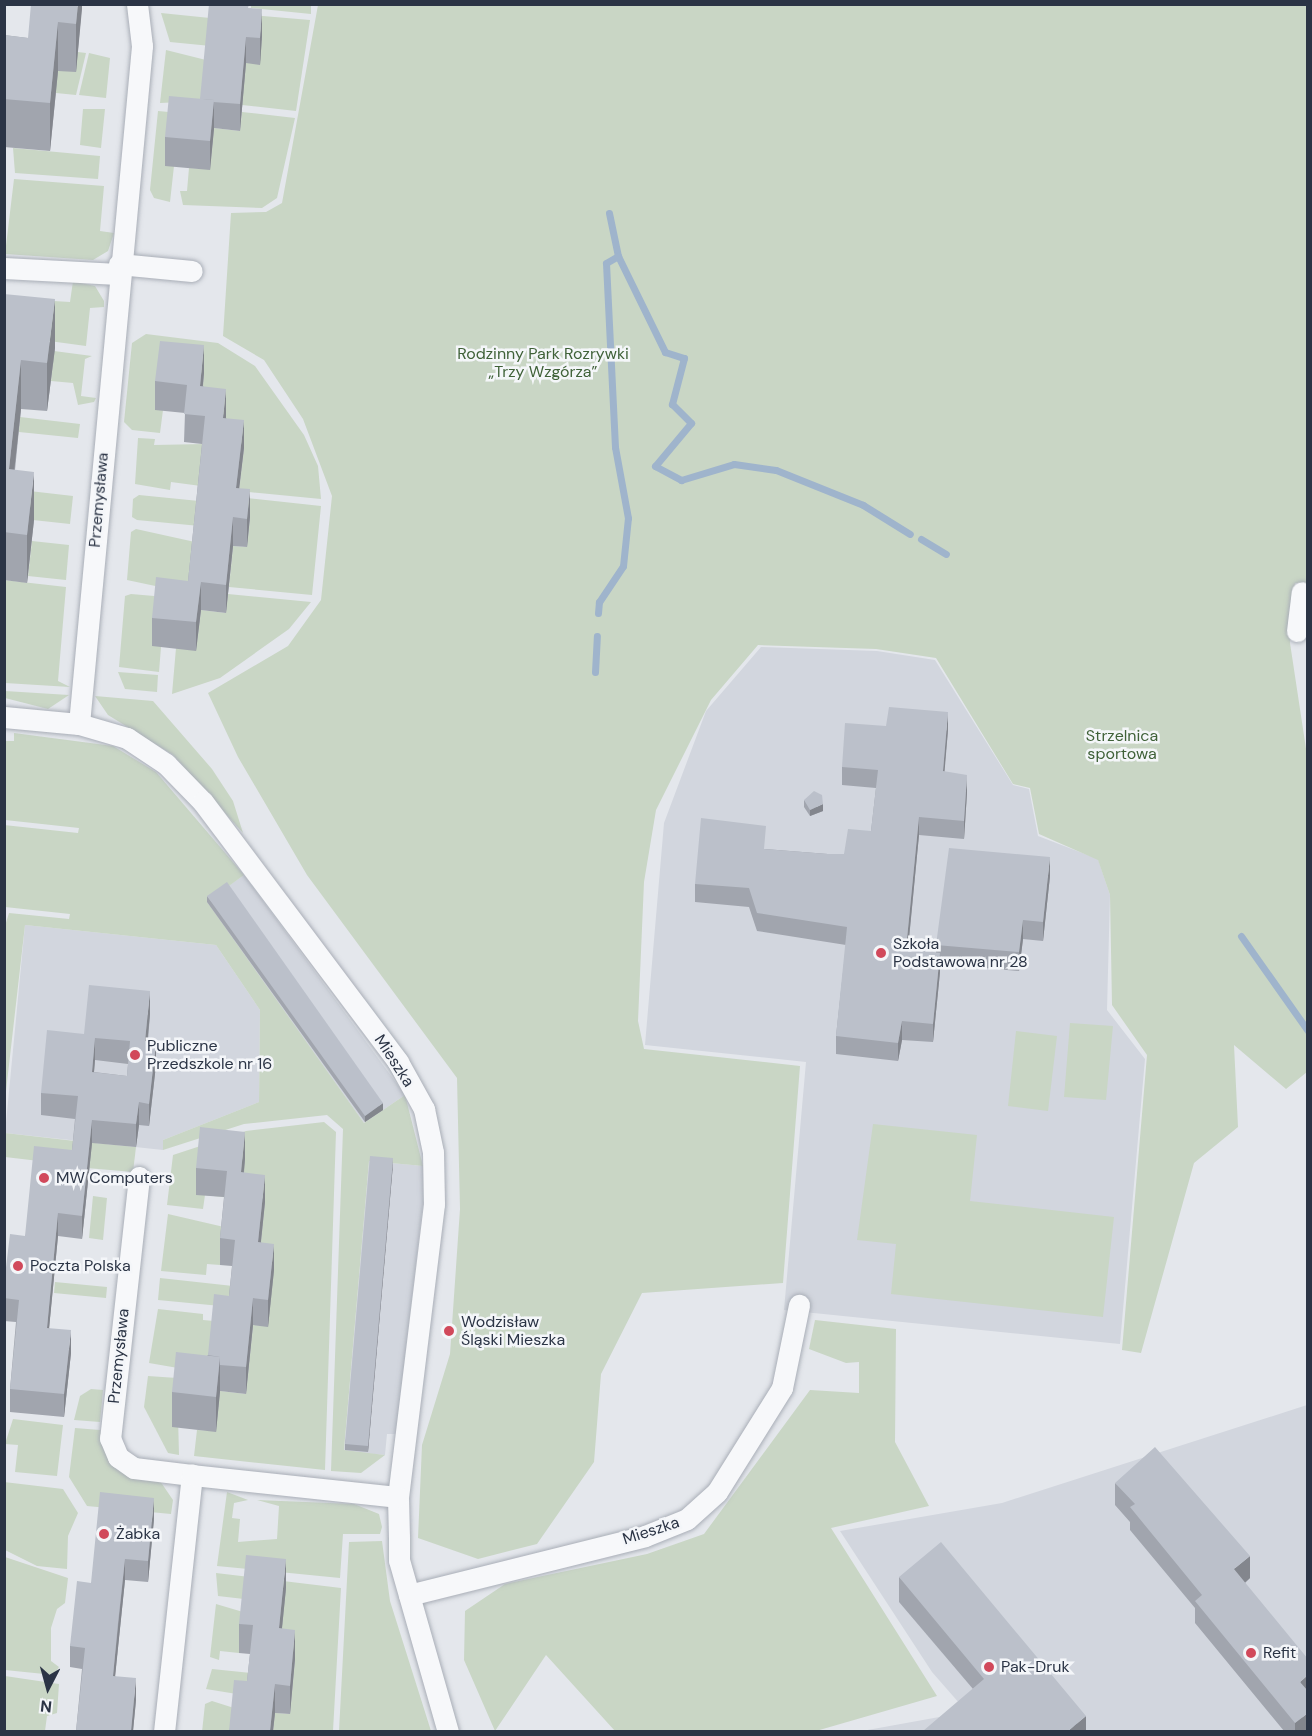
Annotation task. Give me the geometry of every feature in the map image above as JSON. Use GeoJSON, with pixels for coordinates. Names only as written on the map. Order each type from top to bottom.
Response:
{"type":"FeatureCollection","features":[{"type":"Feature","properties":{"kind":"street","name":"Przemysława"},"geometry":{"type":"LineString","coordinates":[[79,724],[119,269],[142,46],[137,4]]}},
{"type":"Feature","properties":{"kind":"street"},"geometry":{"type":"LineString","coordinates":[[4,268],[192,271]]}},
{"type":"Feature","properties":{"kind":"street"},"geometry":{"type":"LineString","coordinates":[[1298,604],[1298,631]]}},
{"type":"Feature","properties":{"kind":"street","name":"Mieszka"},"geometry":{"type":"LineString","coordinates":[[4,717],[79,724],[128,738],[166,764],[203,802],[398,1062],[424,1109],[433,1152],[434,1204],[398,1497],[399,1560],[448,1731]]}},
{"type":"Feature","properties":{"kind":"street","name":"Przemysława"},"geometry":{"type":"LineString","coordinates":[[139,1177],[110,1438],[118,1456],[134,1468],[398,1497]]}},
{"type":"Feature","properties":{"kind":"street","name":"Mieszka"},"geometry":{"type":"LineString","coordinates":[[409,1595],[645,1536],[687,1519],[717,1492],[782,1388],[799,1305]]}},
{"type":"Feature","properties":{"kind":"street"},"geometry":{"type":"LineString","coordinates":[[164,1731],[192,1475]]}},
{"type":"Feature","properties":{"kind":"shaded area","name":"Szkoła Podstawowa nr 28"},"geometry":{"type":"Polygon","coordinates":[[[761,647],[877,651],[935,660],[1013,785],[1029,789],[1038,836],[1098,859],[1110,895],[1107,1010],[1145,1059],[1120,1344],[784,1310],[806,1062],[645,1045],[664,823],[706,711],[761,647]]]}},
{"type":"Feature","properties":{"kind":"shaded area"},"geometry":{"type":"Polygon","coordinates":[[[244,875],[405,1095],[364,1123],[206,902],[244,875]]]}},
{"type":"Feature","properties":{"kind":"shaded area","name":"Publiczne Przedszkole nr 16"},"geometry":{"type":"Polygon","coordinates":[[[25,925],[216,945],[260,1010],[259,1102],[163,1140],[163,1150],[5,1133],[25,925]]]}},
{"type":"Feature","properties":{"kind":"shaded area"},"geometry":{"type":"Polygon","coordinates":[[[369,1161],[423,1166],[423,1203],[396,1434],[387,1434],[385,1455],[344,1451],[369,1161]]]}},
{"type":"Feature","properties":{"kind":"shaded area"},"geometry":{"type":"Polygon","coordinates":[[[1307,1405],[1307,1731],[862,1731],[967,1712],[932,1672],[840,1531],[1002,1503],[1307,1405]]]}},
{"type":"Feature","properties":{"kind":"green space"},"geometry":{"type":"Polygon","coordinates":[[[251,5],[311,5],[311,14],[251,8],[251,5]]]}},
{"type":"Feature","properties":{"kind":"green space","name":"Rodzinny Park Rozrywki „Trzy Wzgórza”"},"geometry":{"type":"Polygon","coordinates":[[[318,5],[1307,5],[1308,584],[1295,583],[1290,643],[1308,762],[1307,1072],[1286,1089],[1234,1045],[1238,1127],[1194,1163],[1141,1353],[1122,1350],[1147,1055],[1112,1005],[1110,895],[1098,860],[1039,834],[1030,788],[1013,784],[936,658],[876,649],[758,645],[711,700],[656,810],[644,882],[638,1021],[644,1049],[800,1066],[783,1283],[642,1293],[601,1374],[594,1462],[537,1544],[478,1559],[418,1538],[422,1445],[450,1354],[460,1209],[457,1078],[307,875],[238,757],[208,693],[288,646],[321,600],[332,496],[303,419],[264,360],[223,336],[231,213],[266,212],[282,203],[318,5]]]}},
{"type":"Feature","properties":{"kind":"green space"},"geometry":{"type":"Polygon","coordinates":[[[161,13],[210,18],[221,47],[170,42],[161,13]]]}},
{"type":"Feature","properties":{"kind":"green space"},"geometry":{"type":"Polygon","coordinates":[[[250,15],[310,20],[296,111],[242,105],[250,15]]]}},
{"type":"Feature","properties":{"kind":"green space"},"geometry":{"type":"Polygon","coordinates":[[[166,50],[206,60],[202,101],[160,103],[166,50]]]}},
{"type":"Feature","properties":{"kind":"green space"},"geometry":{"type":"Polygon","coordinates":[[[78,52],[86,53],[76,95],[56,93],[56,71],[78,52]]]}},
{"type":"Feature","properties":{"kind":"green space"},"geometry":{"type":"Polygon","coordinates":[[[89,53],[110,58],[106,98],[79,95],[89,53]]]}},
{"type":"Feature","properties":{"kind":"green space"},"geometry":{"type":"Polygon","coordinates":[[[83,109],[105,109],[101,148],[80,145],[83,109]]]}},
{"type":"Feature","properties":{"kind":"green space"},"geometry":{"type":"Polygon","coordinates":[[[158,111],[201,115],[174,166],[170,202],[154,198],[150,190],[158,111]]]}},
{"type":"Feature","properties":{"kind":"green space"},"geometry":{"type":"Polygon","coordinates":[[[242,112],[295,118],[277,198],[262,208],[183,205],[180,191],[187,191],[189,168],[210,169],[214,128],[240,131],[242,112]]]}},
{"type":"Feature","properties":{"kind":"green space"},"geometry":{"type":"Polygon","coordinates":[[[13,148],[100,156],[98,179],[15,173],[13,148]]]}},
{"type":"Feature","properties":{"kind":"green space"},"geometry":{"type":"Polygon","coordinates":[[[14,179],[104,186],[100,231],[114,233],[108,251],[93,260],[5,254],[14,179]]]}},
{"type":"Feature","properties":{"kind":"green space"},"geometry":{"type":"Polygon","coordinates":[[[73,281],[95,286],[104,301],[104,307],[90,308],[86,346],[5,335],[4,298],[70,302],[73,281]]]}},
{"type":"Feature","properties":{"kind":"green space"},"geometry":{"type":"Polygon","coordinates":[[[146,334],[218,343],[255,366],[304,435],[318,466],[321,499],[239,491],[244,448],[200,414],[204,374],[156,410],[163,410],[160,433],[132,430],[124,422],[132,343],[146,334]]]}},
{"type":"Feature","properties":{"kind":"green space"},"geometry":{"type":"Polygon","coordinates":[[[54,351],[92,356],[85,359],[81,396],[96,398],[94,402],[78,405],[73,383],[51,381],[54,351]]]}},
{"type":"Feature","properties":{"kind":"green space"},"geometry":{"type":"Polygon","coordinates":[[[20,417],[80,424],[78,438],[19,432],[20,417]]]}},
{"type":"Feature","properties":{"kind":"green space"},"geometry":{"type":"Polygon","coordinates":[[[138,438],[155,439],[154,445],[205,444],[201,486],[171,482],[170,490],[135,484],[138,438]]]}},
{"type":"Feature","properties":{"kind":"green space"},"geometry":{"type":"Polygon","coordinates":[[[12,489],[73,496],[70,524],[5,517],[12,489]]]}},
{"type":"Feature","properties":{"kind":"green space"},"geometry":{"type":"Polygon","coordinates":[[[139,495],[199,501],[210,527],[137,520],[132,517],[133,499],[139,495]]]}},
{"type":"Feature","properties":{"kind":"green space"},"geometry":{"type":"Polygon","coordinates":[[[238,497],[321,506],[312,595],[229,587],[233,546],[247,547],[250,518],[238,497]]]}},
{"type":"Feature","properties":{"kind":"green space"},"geometry":{"type":"Polygon","coordinates":[[[136,529],[195,542],[190,582],[160,587],[127,580],[131,532],[136,529]]]}},
{"type":"Feature","properties":{"kind":"green space"},"geometry":{"type":"Polygon","coordinates":[[[32,541],[69,545],[66,580],[28,576],[32,541]]]}},
{"type":"Feature","properties":{"kind":"green space"},"geometry":{"type":"Polygon","coordinates":[[[4,580],[66,587],[58,681],[70,687],[5,683],[4,580]]]}},
{"type":"Feature","properties":{"kind":"green space"},"geometry":{"type":"Polygon","coordinates":[[[131,594],[189,599],[161,647],[159,672],[119,667],[125,596],[131,594]]]}},
{"type":"Feature","properties":{"kind":"green space"},"geometry":{"type":"Polygon","coordinates":[[[228,594],[311,602],[289,629],[220,678],[172,694],[176,648],[196,650],[201,610],[226,613],[228,594]]]}},
{"type":"Feature","properties":{"kind":"green space"},"geometry":{"type":"Polygon","coordinates":[[[118,672],[158,675],[157,692],[125,689],[118,672]]]}},
{"type":"Feature","properties":{"kind":"green space"},"geometry":{"type":"Polygon","coordinates":[[[5,691],[69,695],[48,709],[5,698],[5,691]]]}},
{"type":"Feature","properties":{"kind":"green space"},"geometry":{"type":"Polygon","coordinates":[[[95,696],[153,701],[212,769],[233,801],[243,833],[173,755],[108,715],[95,696]]]}},
{"type":"Feature","properties":{"kind":"green space"},"geometry":{"type":"Polygon","coordinates":[[[14,733],[113,746],[156,772],[244,875],[207,902],[364,1123],[405,1095],[423,1166],[369,1161],[344,1450],[385,1455],[361,1473],[331,1471],[343,1129],[327,1115],[244,1124],[163,1150],[163,1140],[259,1102],[260,1010],[216,945],[25,925],[5,1100],[4,929],[9,913],[69,919],[70,914],[5,907],[4,825],[78,833],[79,828],[5,820],[5,741],[14,741],[14,733]]]}},
{"type":"Feature","properties":{"kind":"green space"},"geometry":{"type":"Polygon","coordinates":[[[1070,1023],[1113,1026],[1106,1100],[1064,1097],[1070,1023]]]}},
{"type":"Feature","properties":{"kind":"green space"},"geometry":{"type":"Polygon","coordinates":[[[1016,1031],[1057,1036],[1048,1111],[1008,1106],[1016,1031]]]}},
{"type":"Feature","properties":{"kind":"green space"},"geometry":{"type":"Polygon","coordinates":[[[324,1122],[336,1132],[325,1470],[194,1456],[197,1430],[216,1431],[220,1391],[246,1394],[253,1325],[267,1326],[258,1269],[265,1202],[205,1195],[203,1209],[167,1205],[173,1155],[246,1131],[324,1122]]]}},
{"type":"Feature","properties":{"kind":"green space"},"geometry":{"type":"Polygon","coordinates":[[[873,1124],[977,1135],[970,1201],[1114,1217],[1103,1317],[891,1294],[896,1244],[857,1240],[873,1124]]]}},
{"type":"Feature","properties":{"kind":"green space"},"geometry":{"type":"Polygon","coordinates":[[[5,1133],[75,1141],[73,1165],[5,1157],[5,1133]]]}},
{"type":"Feature","properties":{"kind":"green space"},"geometry":{"type":"Polygon","coordinates":[[[85,1142],[136,1147],[133,1172],[87,1168],[85,1142]]]}},
{"type":"Feature","properties":{"kind":"green space"},"geometry":{"type":"Polygon","coordinates":[[[93,1196],[107,1198],[103,1240],[89,1238],[93,1196]]]}},
{"type":"Feature","properties":{"kind":"green space"},"geometry":{"type":"Polygon","coordinates":[[[168,1214],[224,1227],[220,1265],[207,1264],[206,1275],[161,1271],[168,1214]]]}},
{"type":"Feature","properties":{"kind":"green space"},"geometry":{"type":"Polygon","coordinates":[[[160,1278],[233,1286],[231,1307],[158,1300],[160,1278]]]}},
{"type":"Feature","properties":{"kind":"green space"},"geometry":{"type":"Polygon","coordinates":[[[55,1282],[107,1287],[106,1298],[54,1293],[55,1282]]]}},
{"type":"Feature","properties":{"kind":"green space"},"geometry":{"type":"Polygon","coordinates":[[[158,1309],[203,1314],[203,1320],[214,1321],[210,1364],[178,1368],[149,1363],[158,1309]]]}},
{"type":"Feature","properties":{"kind":"green space"},"geometry":{"type":"Polygon","coordinates":[[[815,1320],[896,1329],[895,1442],[929,1506],[831,1528],[937,1696],[816,1731],[615,1731],[546,1655],[495,1731],[464,1660],[465,1611],[505,1584],[647,1554],[704,1534],[810,1390],[859,1393],[859,1362],[846,1363],[809,1349],[815,1320]]]}},
{"type":"Feature","properties":{"kind":"green space"},"geometry":{"type":"Polygon","coordinates":[[[148,1376],[177,1378],[179,1455],[168,1453],[144,1407],[148,1376]]]}},
{"type":"Feature","properties":{"kind":"green space"},"geometry":{"type":"Polygon","coordinates":[[[91,1389],[103,1390],[100,1422],[74,1420],[80,1396],[91,1389]]]}},
{"type":"Feature","properties":{"kind":"green space"},"geometry":{"type":"Polygon","coordinates":[[[13,1419],[63,1425],[57,1476],[15,1472],[18,1445],[5,1444],[13,1419]]]}},
{"type":"Feature","properties":{"kind":"green space"},"geometry":{"type":"Polygon","coordinates":[[[75,1428],[100,1430],[107,1455],[158,1478],[173,1500],[171,1514],[87,1506],[69,1477],[75,1428]]]}},
{"type":"Feature","properties":{"kind":"green space"},"geometry":{"type":"Polygon","coordinates":[[[4,1482],[63,1489],[78,1513],[68,1536],[67,1569],[37,1566],[5,1550],[4,1482]]]}},
{"type":"Feature","properties":{"kind":"green space"},"geometry":{"type":"Polygon","coordinates":[[[227,1492],[248,1500],[234,1503],[232,1518],[240,1519],[238,1542],[277,1539],[279,1506],[257,1500],[354,1504],[379,1514],[382,1527],[380,1534],[343,1534],[340,1578],[217,1566],[227,1492]]]}},
{"type":"Feature","properties":{"kind":"green space"},"geometry":{"type":"Polygon","coordinates":[[[382,1541],[390,1601],[431,1731],[339,1731],[349,1542],[382,1541]]]}},
{"type":"Feature","properties":{"kind":"green space"},"geometry":{"type":"Polygon","coordinates":[[[5,1557],[68,1578],[65,1603],[57,1609],[51,1628],[51,1661],[59,1667],[54,1675],[5,1670],[5,1557]]]}},
{"type":"Feature","properties":{"kind":"green space"},"geometry":{"type":"Polygon","coordinates":[[[216,1573],[341,1588],[333,1731],[273,1731],[275,1713],[290,1714],[295,1659],[244,1599],[218,1596],[216,1573]]]}},
{"type":"Feature","properties":{"kind":"green space"},"geometry":{"type":"Polygon","coordinates":[[[216,1604],[243,1612],[239,1653],[220,1651],[219,1660],[210,1657],[216,1604]]]}},
{"type":"Feature","properties":{"kind":"green space"},"geometry":{"type":"Polygon","coordinates":[[[212,1669],[251,1673],[249,1696],[206,1689],[212,1669]]]}},
{"type":"Feature","properties":{"kind":"green space"},"geometry":{"type":"Polygon","coordinates":[[[5,1676],[59,1684],[57,1713],[47,1716],[45,1731],[5,1731],[5,1676]]]}},
{"type":"Feature","properties":{"kind":"green space"},"geometry":{"type":"Polygon","coordinates":[[[212,1701],[234,1708],[232,1731],[202,1732],[205,1704],[212,1701]]]}},
{"type":"Feature","properties":{"kind":"building"},"geometry":{"type":"Polygon","coordinates":[[[31,4],[78,4],[76,24],[58,22],[50,103],[4,99],[4,35],[28,38],[31,4]]]}},
{"type":"Feature","properties":{"kind":"building"},"geometry":{"type":"Polygon","coordinates":[[[209,4],[249,4],[248,8],[262,9],[260,38],[246,37],[240,104],[200,99],[209,4]]]}},
{"type":"Feature","properties":{"kind":"building"},"geometry":{"type":"Polygon","coordinates":[[[169,96],[214,100],[210,141],[165,137],[169,96]]]}},
{"type":"Feature","properties":{"kind":"building"},"geometry":{"type":"Polygon","coordinates":[[[4,294],[55,299],[47,363],[21,360],[9,469],[34,472],[27,535],[4,532],[4,294]]]}},
{"type":"Feature","properties":{"kind":"building"},"geometry":{"type":"Polygon","coordinates":[[[160,341],[204,345],[200,386],[226,389],[223,418],[244,420],[236,488],[250,489],[247,519],[233,517],[226,585],[201,582],[196,622],[152,618],[156,577],[188,581],[205,416],[184,414],[187,385],[155,381],[160,341]]]}},
{"type":"Feature","properties":{"kind":"building","name":"Szkoła Podstawowa nr 28"},"geometry":{"type":"Polygon","coordinates":[[[889,707],[948,712],[943,771],[967,775],[964,821],[919,817],[906,949],[940,953],[933,1024],[902,1021],[898,1043],[836,1036],[847,927],[757,913],[749,888],[695,884],[701,818],[766,826],[764,849],[828,854],[844,854],[848,829],[871,831],[878,770],[842,767],[845,723],[886,726],[889,707]]]}},
{"type":"Feature","properties":{"kind":"building"},"geometry":{"type":"Polygon","coordinates":[[[814,791],[822,795],[823,804],[810,810],[804,800],[814,791]]]}},
{"type":"Feature","properties":{"kind":"building"},"geometry":{"type":"Polygon","coordinates":[[[949,848],[1050,857],[1043,922],[1023,920],[1019,952],[936,945],[949,848]]]}},
{"type":"Feature","properties":{"kind":"building"},"geometry":{"type":"Polygon","coordinates":[[[227,882],[383,1103],[365,1116],[207,896],[227,882]]]}},
{"type":"Feature","properties":{"kind":"building"},"geometry":{"type":"Polygon","coordinates":[[[89,985],[150,991],[145,1041],[156,1042],[149,1104],[139,1102],[136,1124],[92,1120],[82,1216],[58,1213],[47,1328],[71,1330],[64,1394],[10,1389],[19,1300],[4,1298],[10,1234],[25,1236],[34,1146],[72,1150],[78,1096],[41,1093],[47,1030],[84,1034],[89,985]],[[95,1038],[92,1072],[127,1076],[130,1041],[95,1038]]]}},
{"type":"Feature","properties":{"kind":"building"},"geometry":{"type":"Polygon","coordinates":[[[200,1127],[245,1132],[241,1172],[265,1175],[258,1242],[274,1244],[268,1300],[253,1298],[246,1367],[220,1365],[220,1357],[208,1355],[214,1294],[229,1296],[235,1240],[220,1238],[227,1171],[196,1168],[200,1127]]]}},
{"type":"Feature","properties":{"kind":"building"},"geometry":{"type":"Polygon","coordinates":[[[370,1156],[393,1158],[368,1446],[345,1444],[370,1156]]]}},
{"type":"Feature","properties":{"kind":"building"},"geometry":{"type":"Polygon","coordinates":[[[176,1352],[220,1357],[216,1397],[172,1392],[176,1352]]]}},
{"type":"Feature","properties":{"kind":"building"},"geometry":{"type":"Polygon","coordinates":[[[1155,1447],[1250,1556],[1234,1569],[1308,1659],[1308,1675],[1300,1682],[1308,1691],[1308,1713],[1295,1723],[1195,1601],[1202,1595],[1130,1507],[1135,1504],[1115,1483],[1155,1447]]]}},
{"type":"Feature","properties":{"kind":"building"},"geometry":{"type":"Polygon","coordinates":[[[100,1492],[154,1498],[148,1561],[125,1559],[118,1623],[113,1676],[136,1678],[131,1731],[76,1731],[85,1648],[70,1646],[77,1581],[91,1583],[100,1492]]]}},
{"type":"Feature","properties":{"kind":"building"},"geometry":{"type":"Polygon","coordinates":[[[941,1542],[1086,1716],[1068,1731],[923,1731],[984,1679],[899,1577],[941,1542]]]}},
{"type":"Feature","properties":{"kind":"building"},"geometry":{"type":"Polygon","coordinates":[[[246,1555],[286,1559],[279,1628],[295,1630],[290,1686],[275,1684],[270,1731],[229,1731],[234,1680],[247,1681],[253,1625],[239,1624],[246,1555]]]}},
{"type":"Feature","properties":{"kind":"waterway"},"geometry":{"type":"LineString","coordinates":[[609,213],[618,256],[665,352],[684,358],[672,404],[691,423],[655,466],[681,480],[734,464],[776,470],[863,505],[910,534]]}},
{"type":"Feature","properties":{"kind":"waterway"},"geometry":{"type":"LineString","coordinates":[[598,613],[599,602],[623,566],[628,518],[615,447],[606,263],[618,256]]}},
{"type":"Feature","properties":{"kind":"waterway"},"geometry":{"type":"LineString","coordinates":[[921,539],[946,554]]}},
{"type":"Feature","properties":{"kind":"waterway"},"geometry":{"type":"LineString","coordinates":[[595,672],[597,636]]}},
{"type":"Feature","properties":{"kind":"waterway"},"geometry":{"type":"LineString","coordinates":[[1241,936],[1308,1031]]}},
{"type":"Feature","properties":{"kind":"place","name":"Szkoła Podstawowa nr 28"},"geometry":{"type":"Point","coordinates":[881,953]}},
{"type":"Feature","properties":{"kind":"place","name":"Publiczne Przedszkole nr 16"},"geometry":{"type":"Point","coordinates":[135,1055]}},
{"type":"Feature","properties":{"kind":"place","name":"MW Computers"},"geometry":{"type":"Point","coordinates":[44,1178]}},
{"type":"Feature","properties":{"kind":"place","name":"Poczta Polska"},"geometry":{"type":"Point","coordinates":[18,1266]}},
{"type":"Feature","properties":{"kind":"place","name":"Wodzisław Śląski Mieszka"},"geometry":{"type":"Point","coordinates":[449,1331]}},
{"type":"Feature","properties":{"kind":"place","name":"Żabka"},"geometry":{"type":"Point","coordinates":[104,1534]}},
{"type":"Feature","properties":{"kind":"place","name":"Refit"},"geometry":{"type":"Point","coordinates":[1251,1653]}},
{"type":"Feature","properties":{"kind":"place","name":"Pak-Druk"},"geometry":{"type":"Point","coordinates":[989,1667]}},
{"type":"Feature","properties":{"kind":"park label","name":"Strzelnica sportowa"},"geometry":{"type":"Point","coordinates":[1122,745]}}]}
